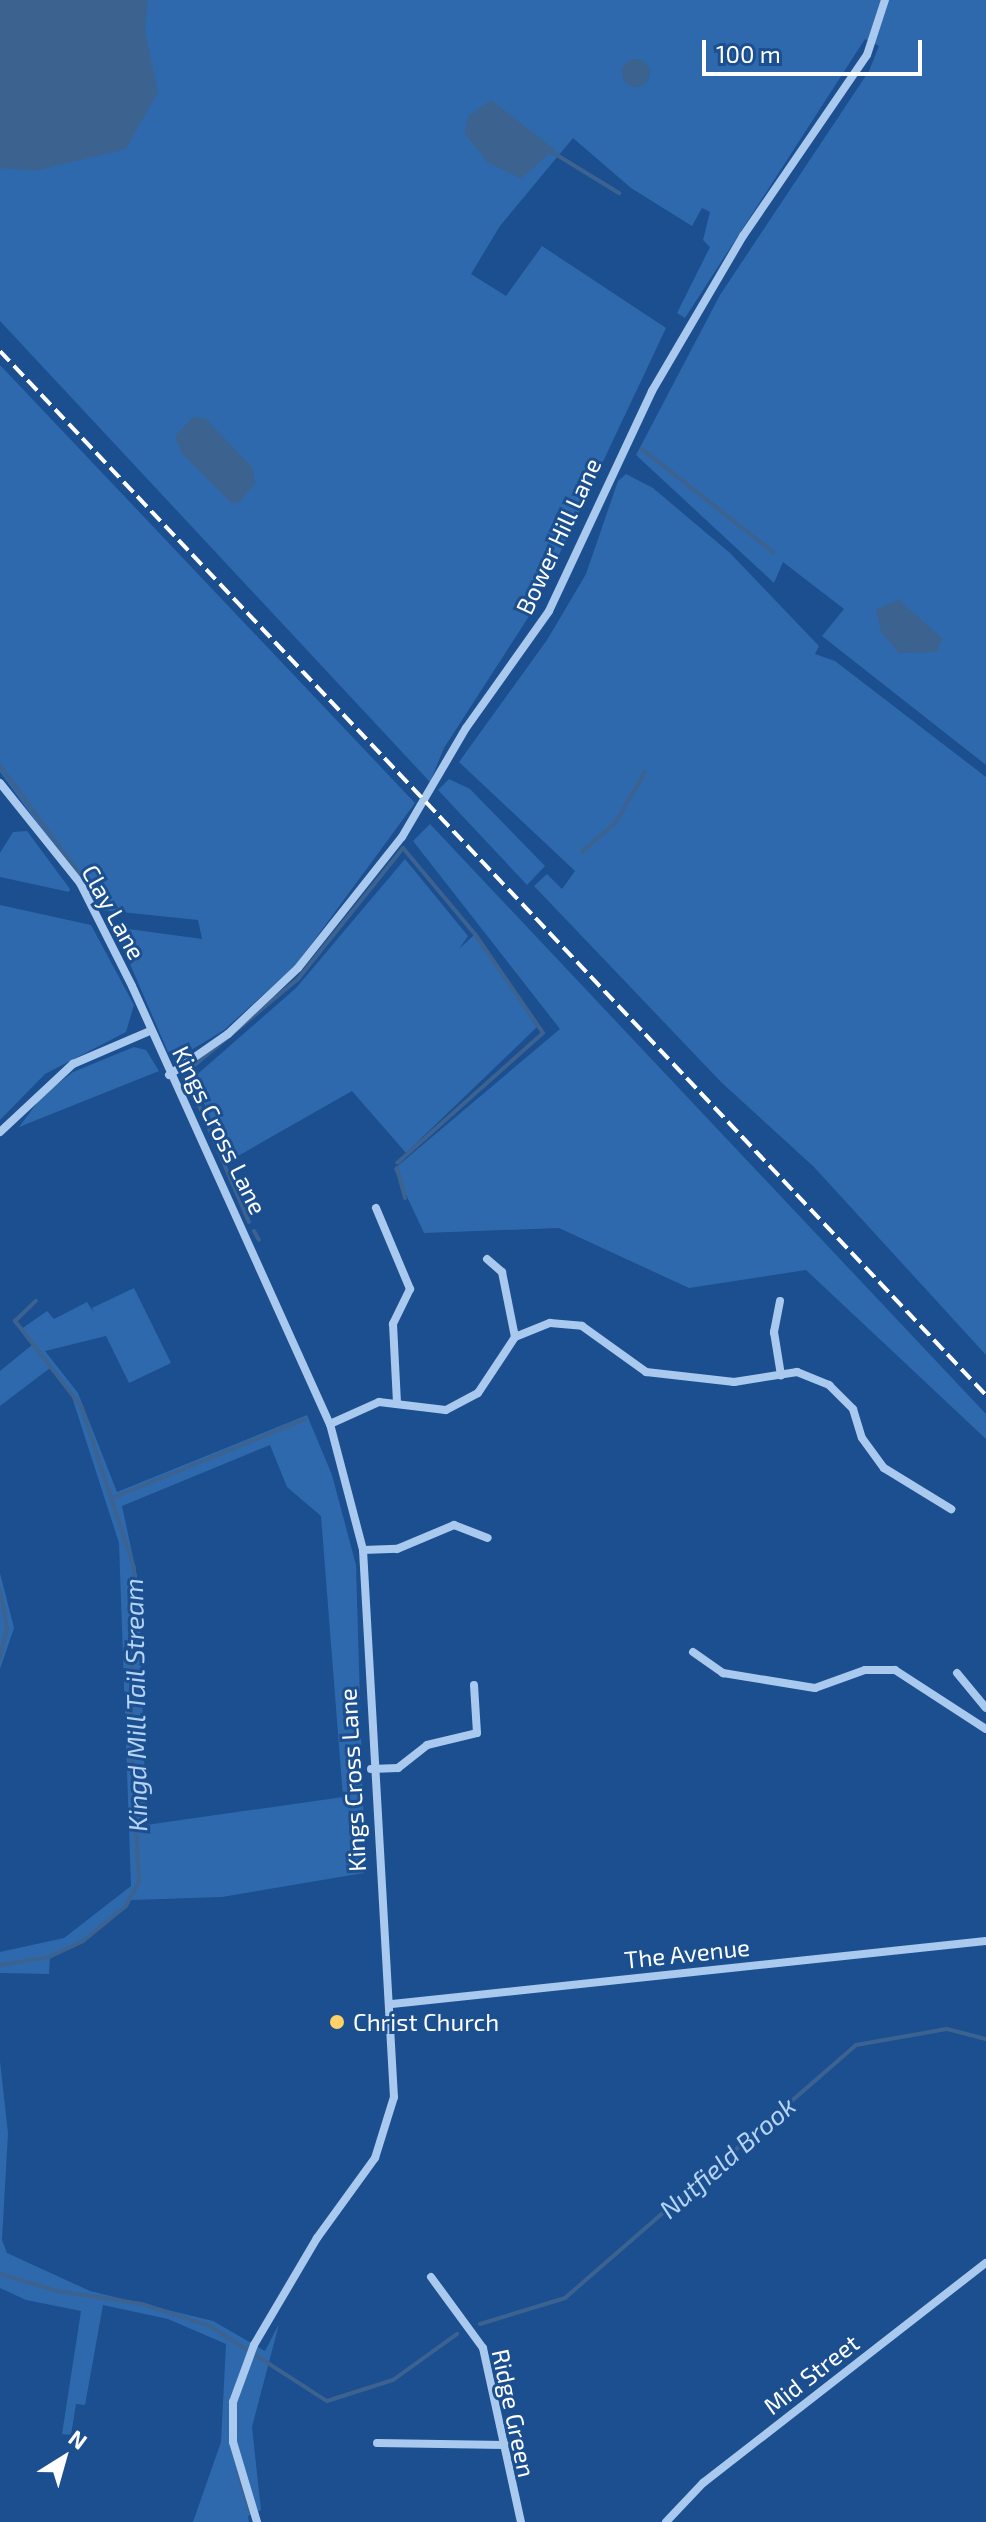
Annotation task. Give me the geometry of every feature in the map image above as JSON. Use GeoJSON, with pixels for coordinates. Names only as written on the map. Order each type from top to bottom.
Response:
{"type":"FeatureCollection","features":[{"type":"Feature","properties":{"kind":"street","name":"Bower Hill Lane"},"geometry":{"type":"LineString","coordinates":[[169,1075],[228,1034],[298,968],[402,837],[466,728],[549,611],[652,391],[743,236],[867,55],[885,0]]}},
{"type":"Feature","properties":{"kind":"street","name":"Clay Lane"},"geometry":{"type":"LineString","coordinates":[[0,783],[80,883],[150,1031]]}},
{"type":"Feature","properties":{"kind":"street","name":"Kings Cross Lane"},"geometry":{"type":"LineString","coordinates":[[150,1031],[263,1264],[330,1424],[363,1550],[371,1769],[381,1931],[392,2004],[394,2097],[386,2132],[254,2345],[245,2367],[231,2421],[257,2522]]}},
{"type":"Feature","properties":{"kind":"street"},"geometry":{"type":"LineString","coordinates":[[0,1132],[73,1064],[150,1031]]}},
{"type":"Feature","properties":{"kind":"street"},"geometry":{"type":"LineString","coordinates":[[376,1208],[410,1289],[393,1324],[397,1404]]}},
{"type":"Feature","properties":{"kind":"street"},"geometry":{"type":"LineString","coordinates":[[487,1259],[502,1272],[515,1337]]}},
{"type":"Feature","properties":{"kind":"street"},"geometry":{"type":"LineString","coordinates":[[780,1301],[774,1332],[781,1375]]}},
{"type":"Feature","properties":{"kind":"street"},"geometry":{"type":"LineString","coordinates":[[330,1424],[379,1402],[446,1410],[478,1393],[515,1337],[550,1323],[582,1326],[646,1372],[734,1382],[797,1372],[829,1385],[853,1409],[862,1438],[884,1468],[951,1509]]}},
{"type":"Feature","properties":{"kind":"street"},"geometry":{"type":"LineString","coordinates":[[363,1550],[397,1549],[454,1525],[488,1538]]}},
{"type":"Feature","properties":{"kind":"street"},"geometry":{"type":"LineString","coordinates":[[693,1652],[723,1673],[815,1688],[865,1670],[895,1670],[986,1729]]}},
{"type":"Feature","properties":{"kind":"street"},"geometry":{"type":"LineString","coordinates":[[957,1673],[986,1708]]}},
{"type":"Feature","properties":{"kind":"street"},"geometry":{"type":"LineString","coordinates":[[371,1769],[398,1768],[427,1745],[477,1733],[474,1685]]}},
{"type":"Feature","properties":{"kind":"street","name":"The Avenue"},"geometry":{"type":"LineString","coordinates":[[392,2004],[986,1941]]}},
{"type":"Feature","properties":{"kind":"street","name":"Mid Street"},"geometry":{"type":"LineString","coordinates":[[666,2522],[703,2483],[986,2263]]}},
{"type":"Feature","properties":{"kind":"street","name":"Ridge Green"},"geometry":{"type":"LineString","coordinates":[[431,2277],[483,2348],[505,2445],[511,2497],[521,2522]]}},
{"type":"Feature","properties":{"kind":"street"},"geometry":{"type":"LineString","coordinates":[[377,2443],[505,2445]]}},
{"type":"Feature","properties":{"kind":"shaded area"},"geometry":{"type":"Polygon","coordinates":[[[0,0],[986,0],[986,765],[822,636],[844,609],[783,562],[774,583],[636,455],[720,295],[869,71],[879,46],[865,39],[685,318],[677,313],[710,247],[703,240],[710,212],[702,208],[692,226],[631,188],[573,138],[500,226],[471,274],[506,296],[542,246],[666,328],[533,610],[444,748],[430,782],[0,321],[0,0]]]}},
{"type":"Feature","properties":{"kind":"shaded area"},"geometry":{"type":"Polygon","coordinates":[[[0,0],[148,0],[145,30],[158,92],[126,149],[35,171],[0,168],[0,0]]]}},
{"type":"Feature","properties":{"kind":"shaded area"},"geometry":{"type":"Polygon","coordinates":[[[636,59],[646,63],[650,73],[646,83],[636,87],[626,83],[622,73],[626,63],[636,59]]]}},
{"type":"Feature","properties":{"kind":"shaded area"},"geometry":{"type":"Polygon","coordinates":[[[491,100],[554,149],[521,179],[487,162],[465,134],[468,116],[491,100]]]}},
{"type":"Feature","properties":{"kind":"shaded area"},"geometry":{"type":"Polygon","coordinates":[[[0,365],[415,803],[296,965],[224,1030],[183,1055],[168,1052],[114,927],[202,939],[198,920],[101,910],[0,772],[0,365]]]}},
{"type":"Feature","properties":{"kind":"shaded area"},"geometry":{"type":"Polygon","coordinates":[[[193,417],[205,418],[253,468],[255,484],[239,503],[231,503],[182,454],[175,436],[193,417]]]}},
{"type":"Feature","properties":{"kind":"shaded area"},"geometry":{"type":"Polygon","coordinates":[[[626,474],[653,488],[730,553],[819,646],[815,654],[835,661],[986,777],[986,1355],[814,1167],[722,1083],[534,886],[547,874],[562,889],[575,871],[459,762],[547,640],[586,574],[618,481],[626,474]]]}},
{"type":"Feature","properties":{"kind":"shaded area"},"geometry":{"type":"Polygon","coordinates":[[[899,600],[942,638],[937,652],[899,653],[881,632],[876,609],[899,600]]]}},
{"type":"Feature","properties":{"kind":"shaded area"},"geometry":{"type":"Polygon","coordinates":[[[449,779],[470,789],[545,866],[527,885],[438,790],[449,779]]]}},
{"type":"Feature","properties":{"kind":"shaded area"},"geometry":{"type":"Polygon","coordinates":[[[430,824],[986,1414],[986,1439],[806,1270],[689,1288],[559,1228],[424,1233],[394,1169],[560,1029],[413,841],[430,824]]]}},
{"type":"Feature","properties":{"kind":"shaded area"},"geometry":{"type":"Polygon","coordinates":[[[27,831],[70,889],[69,892],[0,877],[0,853],[13,832],[27,831]]]}},
{"type":"Feature","properties":{"kind":"shaded area"},"geometry":{"type":"Polygon","coordinates":[[[405,859],[468,936],[459,949],[475,934],[537,1027],[406,1153],[352,1091],[229,1161],[193,1078],[296,988],[405,859]]]}},
{"type":"Feature","properties":{"kind":"shaded area"},"geometry":{"type":"Polygon","coordinates":[[[0,905],[91,925],[134,1005],[126,1032],[45,1074],[0,1120],[0,905]]]}},
{"type":"Feature","properties":{"kind":"shaded area"},"geometry":{"type":"Polygon","coordinates":[[[134,1047],[146,1050],[159,1071],[19,1127],[43,1095],[73,1072],[134,1047]]]}},
{"type":"Feature","properties":{"kind":"shaded area"},"geometry":{"type":"Polygon","coordinates":[[[134,1288],[171,1363],[129,1383],[106,1336],[45,1351],[78,1393],[117,1492],[307,1415],[332,1475],[356,1565],[364,1835],[358,1855],[364,1873],[222,1897],[131,1900],[87,1938],[50,1957],[49,1974],[0,1973],[0,1952],[64,1938],[131,1886],[119,1543],[71,1394],[50,1368],[0,1406],[0,1371],[32,1345],[20,1330],[47,1311],[54,1319],[87,1302],[94,1313],[92,1308],[134,1288]],[[270,1445],[122,1506],[139,1585],[146,1825],[343,1797],[321,1516],[287,1487],[270,1445]]]}},
{"type":"Feature","properties":{"kind":"shaded area"},"geometry":{"type":"Polygon","coordinates":[[[0,1573],[14,1628],[0,1669],[0,1573]]]}},
{"type":"Feature","properties":{"kind":"shaded area"},"geometry":{"type":"Polygon","coordinates":[[[0,2061],[8,2133],[2,2240],[7,2253],[90,2291],[213,2321],[265,2351],[279,2324],[252,2427],[261,2510],[248,2516],[249,2522],[193,2522],[221,2442],[226,2344],[168,2319],[103,2305],[85,2405],[76,2404],[71,2435],[62,2434],[81,2311],[26,2300],[0,2288],[0,2061]]]}},
{"type":"Feature","properties":{"kind":"waterway"},"geometry":{"type":"LineString","coordinates":[[552,152],[619,193]]}},
{"type":"Feature","properties":{"kind":"waterway"},"geometry":{"type":"LineString","coordinates":[[642,449],[773,552]]}},
{"type":"Feature","properties":{"kind":"waterway"},"geometry":{"type":"LineString","coordinates":[[0,766],[104,907]]}},
{"type":"Feature","properties":{"kind":"waterway"},"geometry":{"type":"LineString","coordinates":[[582,852],[616,822],[645,772]]}},
{"type":"Feature","properties":{"kind":"waterway"},"geometry":{"type":"LineString","coordinates":[[249,1222],[185,1073],[298,979],[403,848],[475,934],[543,1033],[397,1163]]}},
{"type":"Feature","properties":{"kind":"waterway"},"geometry":{"type":"LineString","coordinates":[[397,1168],[405,1198]]}},
{"type":"Feature","properties":{"kind":"waterway"},"geometry":{"type":"LineString","coordinates":[[254,1231],[259,1240]]}},
{"type":"Feature","properties":{"kind":"waterway","name":"Kingd Mill Tail Stream"},"geometry":{"type":"LineString","coordinates":[[0,1965],[49,1957],[83,1941],[126,1906],[139,1882],[131,1735],[134,1568],[81,1406],[15,1321],[36,1301]]}},
{"type":"Feature","properties":{"kind":"waterway"},"geometry":{"type":"LineString","coordinates":[[115,1497],[305,1419]]}},
{"type":"Feature","properties":{"kind":"waterway"},"geometry":{"type":"LineString","coordinates":[[0,1589],[7,1628],[0,1659]]}},
{"type":"Feature","properties":{"kind":"waterway","name":"Nutfield Brook"},"geometry":{"type":"LineString","coordinates":[[480,2324],[565,2298],[856,2045],[947,2029],[986,2039]]}},
{"type":"Feature","properties":{"kind":"waterway","name":"Nutfield Brook"},"geometry":{"type":"LineString","coordinates":[[0,2274],[57,2291],[142,2304],[210,2326],[327,2401],[393,2380],[457,2334]]}},
{"type":"Feature","properties":{"kind":"waterway"},"geometry":{"type":"LineString","coordinates":[[238,2471],[250,2512]]}},
{"type":"Feature","properties":{"kind":"railway"},"geometry":{"type":"LineString","coordinates":[[0,351],[986,1395]]}},
{"type":"Feature","properties":{"kind":"place","name":"Christ Church"},"geometry":{"type":"Point","coordinates":[337,2022]}}]}
